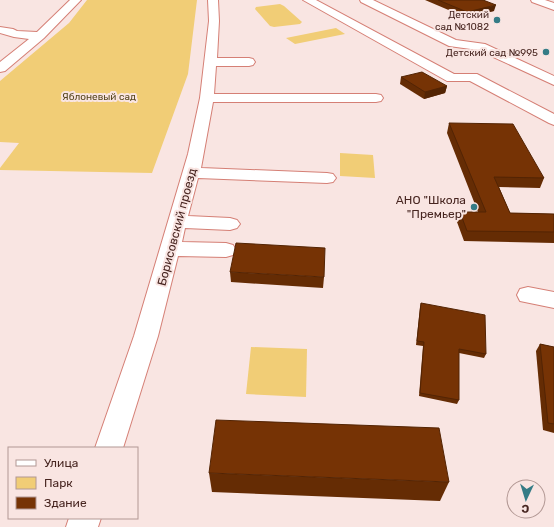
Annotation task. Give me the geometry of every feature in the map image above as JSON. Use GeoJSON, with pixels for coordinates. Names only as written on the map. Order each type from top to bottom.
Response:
{"type":"FeatureCollection","features":[{"type":"Feature","properties":{"kind":"street"},"geometry":{"type":"LineString","coordinates":[[0,68],[40,36],[76,0]]}},
{"type":"Feature","properties":{"kind":"street","name":"Борисовский проезд"},"geometry":{"type":"LineString","coordinates":[[109,447],[146,336],[179,222],[191,173],[207,98],[214,21],[213,0]]}},
{"type":"Feature","properties":{"kind":"street"},"geometry":{"type":"LineString","coordinates":[[308,0],[452,78],[472,77],[554,120]]}},
{"type":"Feature","properties":{"kind":"street"},"geometry":{"type":"LineString","coordinates":[[365,0],[453,43],[481,47],[554,81]]}},
{"type":"Feature","properties":{"kind":"street"},"geometry":{"type":"LineString","coordinates":[[536,0],[554,7]]}},
{"type":"Feature","properties":{"kind":"street"},"geometry":{"type":"LineString","coordinates":[[0,30],[8,30],[14,34],[40,36]]}},
{"type":"Feature","properties":{"kind":"street"},"geometry":{"type":"LineString","coordinates":[[210,62],[249,62]]}},
{"type":"Feature","properties":{"kind":"street"},"geometry":{"type":"LineString","coordinates":[[207,98],[376,98]]}},
{"type":"Feature","properties":{"kind":"street"},"geometry":{"type":"LineString","coordinates":[[191,173],[327,178]]}},
{"type":"Feature","properties":{"kind":"street"},"geometry":{"type":"LineString","coordinates":[[179,222],[230,224]]}},
{"type":"Feature","properties":{"kind":"street"},"geometry":{"type":"LineString","coordinates":[[171,249],[226,250]]}},
{"type":"Feature","properties":{"kind":"street"},"geometry":{"type":"LineString","coordinates":[[528,295],[554,300]]}},
{"type":"Feature","properties":{"kind":"green space","name":"Яблоневый сад"},"geometry":{"type":"Polygon","coordinates":[[[87,0],[197,0],[188,74],[152,173],[0,170],[19,143],[0,142],[0,81],[69,23],[87,0]]]}},
{"type":"Feature","properties":{"kind":"green space"},"geometry":{"type":"Polygon","coordinates":[[[280,4],[302,22],[300,24],[274,27],[270,26],[255,9],[256,7],[280,4]]]}},
{"type":"Feature","properties":{"kind":"green space"},"geometry":{"type":"Polygon","coordinates":[[[336,28],[345,34],[295,44],[286,38],[336,28]]]}},
{"type":"Feature","properties":{"kind":"green space"},"geometry":{"type":"Polygon","coordinates":[[[340,153],[373,155],[375,178],[340,176],[340,153]]]}},
{"type":"Feature","properties":{"kind":"green space"},"geometry":{"type":"Polygon","coordinates":[[[251,347],[307,349],[306,397],[246,394],[251,347]]]}},
{"type":"Feature","properties":{"kind":"building"},"geometry":{"type":"Polygon","coordinates":[[[438,0],[483,0],[496,5],[467,12],[438,0]]]}},
{"type":"Feature","properties":{"kind":"building"},"geometry":{"type":"Polygon","coordinates":[[[422,72],[447,86],[425,92],[401,77],[422,72]]]}},
{"type":"Feature","properties":{"kind":"building"},"geometry":{"type":"Polygon","coordinates":[[[449,123],[513,124],[544,178],[494,177],[510,213],[554,214],[554,232],[467,231],[460,212],[486,212],[449,123]]]}},
{"type":"Feature","properties":{"kind":"building"},"geometry":{"type":"Polygon","coordinates":[[[236,243],[325,248],[324,277],[230,272],[236,243]]]}},
{"type":"Feature","properties":{"kind":"building"},"geometry":{"type":"Polygon","coordinates":[[[421,303],[485,315],[486,354],[459,349],[459,400],[420,393],[424,342],[417,341],[421,303]]]}},
{"type":"Feature","properties":{"kind":"building"},"geometry":{"type":"Polygon","coordinates":[[[540,344],[554,347],[554,424],[548,423],[540,344]]]}},
{"type":"Feature","properties":{"kind":"building"},"geometry":{"type":"Polygon","coordinates":[[[216,420],[439,428],[449,482],[209,473],[216,420]]]}},
{"type":"Feature","properties":{"kind":"place","name":"Детский сад №1082"},"geometry":{"type":"Point","coordinates":[497,20]}},
{"type":"Feature","properties":{"kind":"place","name":"Детский сад №995"},"geometry":{"type":"Point","coordinates":[546,52]}},
{"type":"Feature","properties":{"kind":"place","name":"АНО \"Школа \"Премьер\""},"geometry":{"type":"Point","coordinates":[474,207]}}]}
